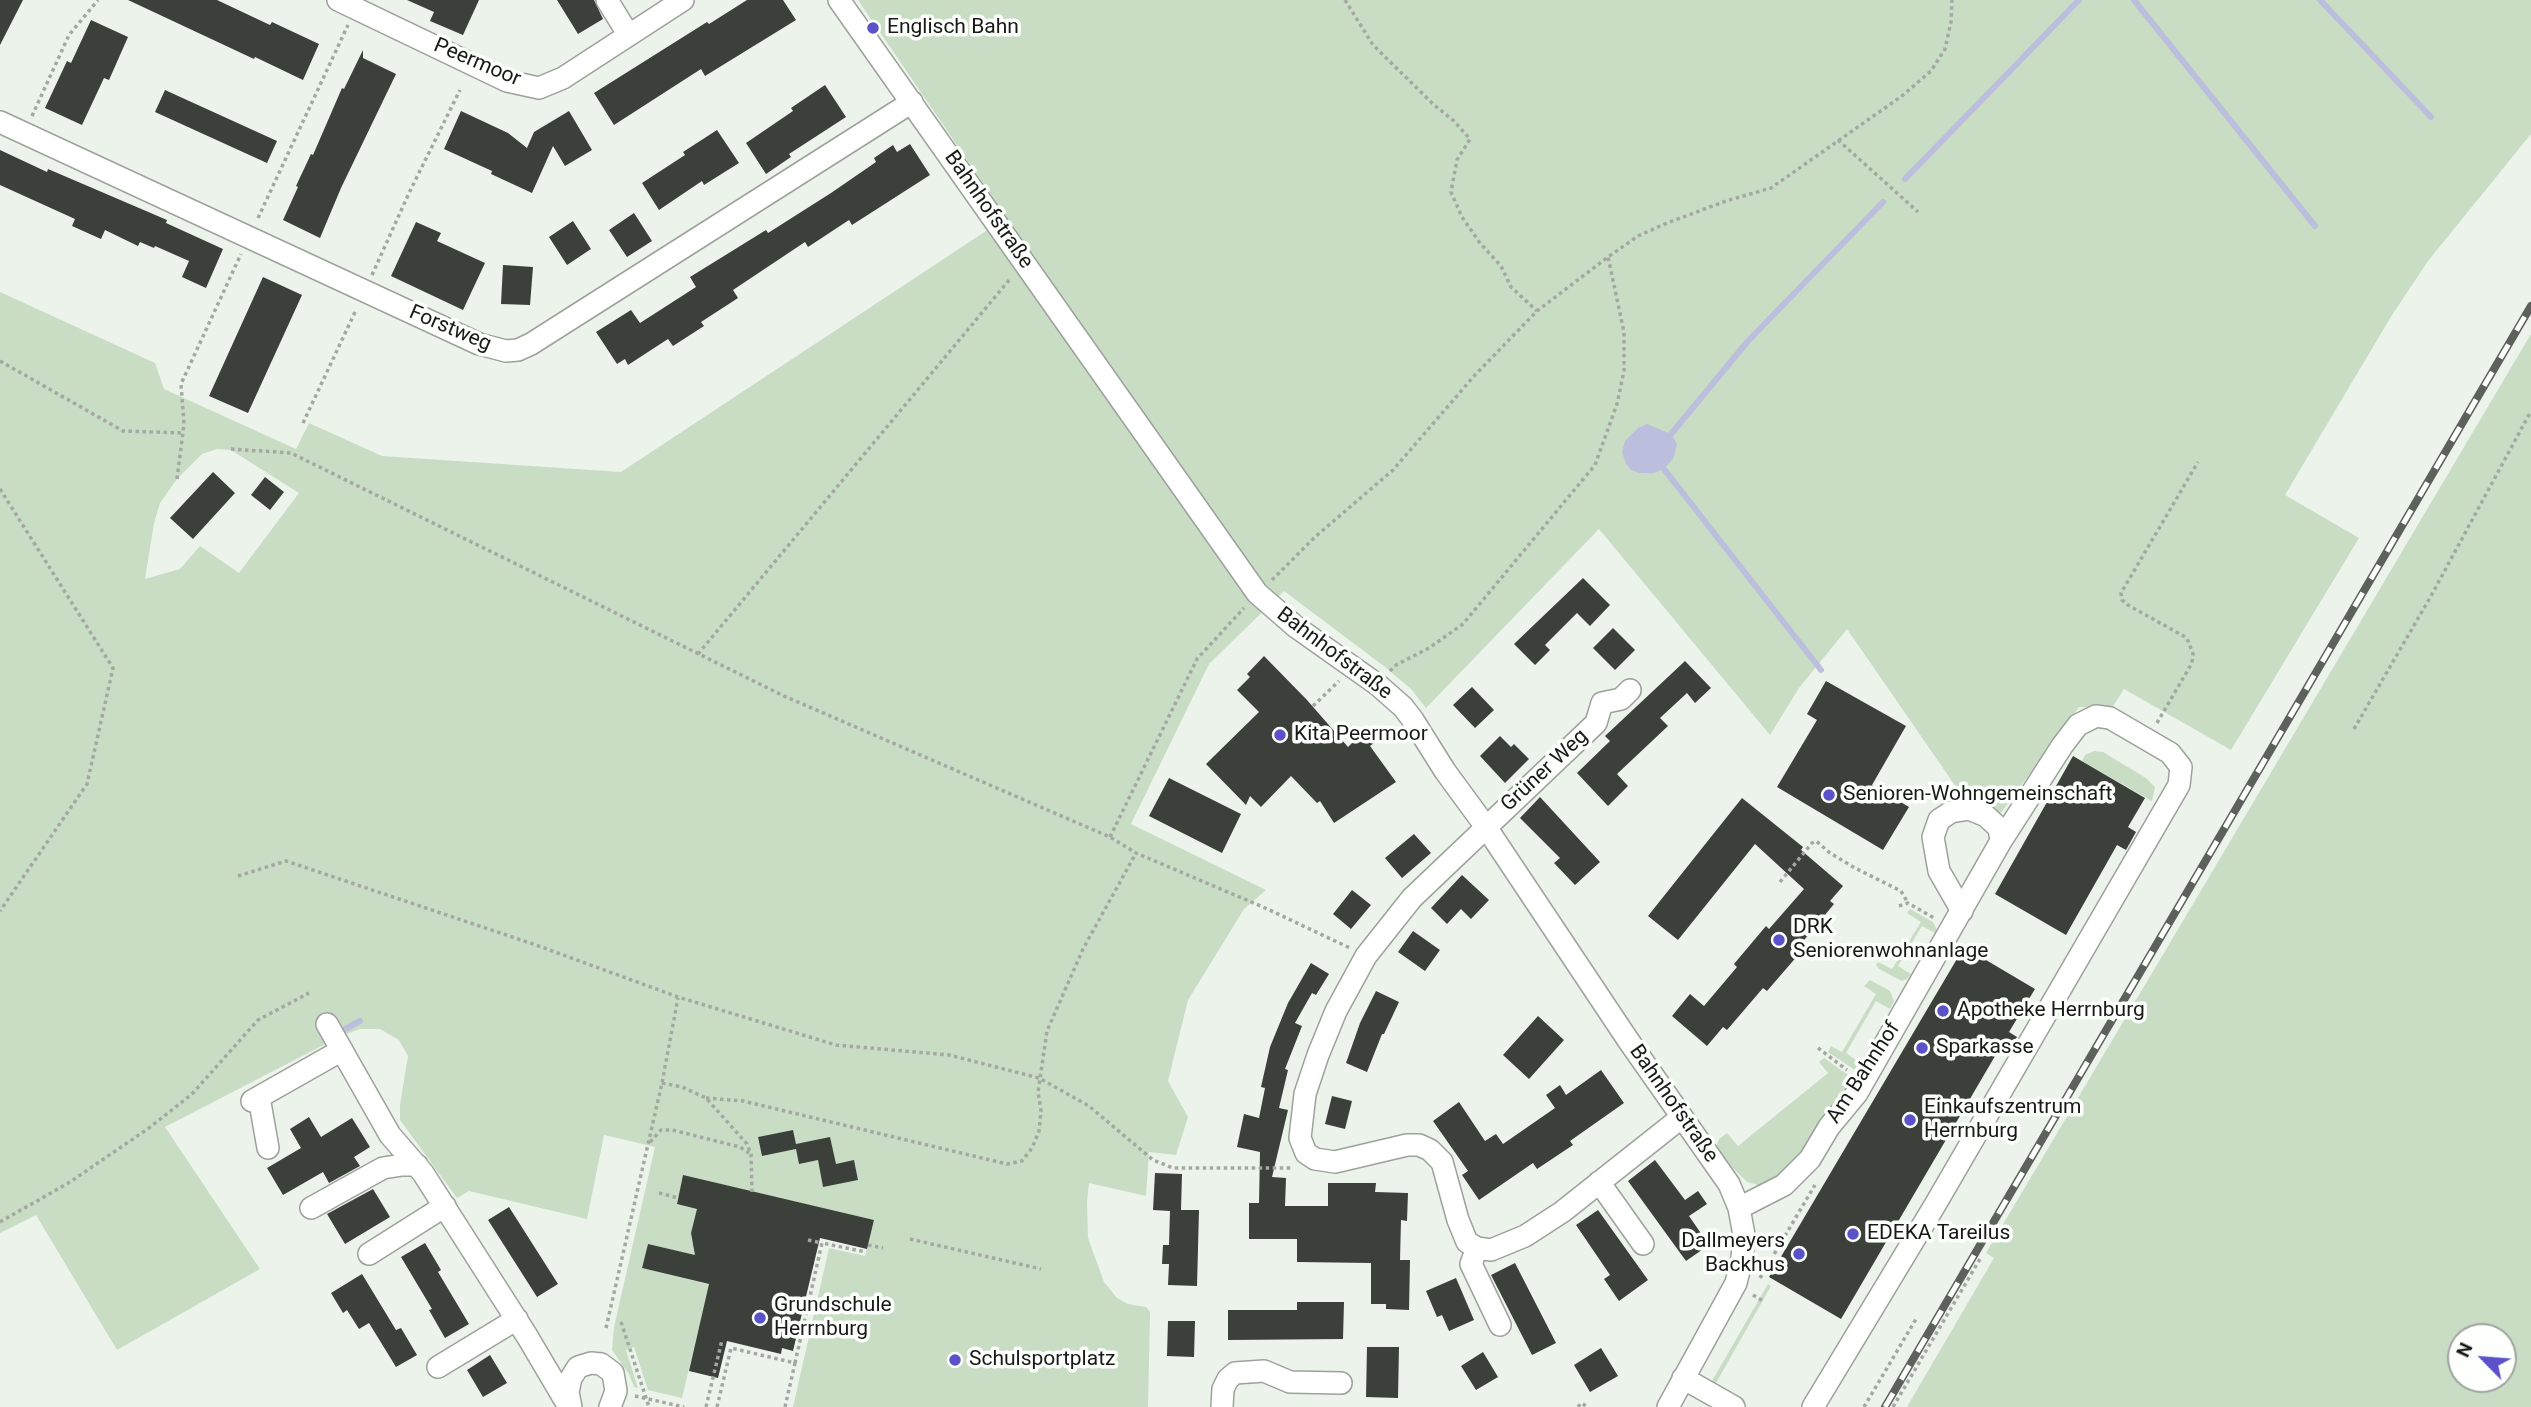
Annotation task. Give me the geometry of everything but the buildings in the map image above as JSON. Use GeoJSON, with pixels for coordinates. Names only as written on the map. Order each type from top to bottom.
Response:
{"type":"FeatureCollection","features":[{"type":"Feature","properties":{"kind":"street"},"geometry":{"type":"LineString","coordinates":[[607,0],[628,34]]}},
{"type":"Feature","properties":{"kind":"street","name":"Peermoor"},"geometry":{"type":"LineString","coordinates":[[347,4],[507,81],[539,88],[563,78],[684,0]]}},
{"type":"Feature","properties":{"kind":"street","name":"Bahnhofstraße"},"geometry":{"type":"LineString","coordinates":[[839,0],[1257,593],[1296,627],[1378,685],[1403,707],[1413,720],[1445,771],[1729,1184],[1739,1208],[1744,1236],[1736,1283],[1668,1407]]}},
{"type":"Feature","properties":{"kind":"street","name":"Forstweg"},"geometry":{"type":"LineString","coordinates":[[0,122],[479,344],[493,349],[518,350],[543,337],[912,102]]}},
{"type":"Feature","properties":{"kind":"street","name":"Grüner Weg"},"geometry":{"type":"LineString","coordinates":[[1306,1153],[1300,1138],[1305,1094],[1336,1011],[1366,956],[1412,898],[1596,723],[1602,703],[1620,699],[1630,690]]}},
{"type":"Feature","properties":{"kind":"street","name":"Am Bahnhof"},"geometry":{"type":"LineString","coordinates":[[1739,1208],[1784,1185],[1810,1159],[1829,1127],[1864,1080],[2001,841],[2078,725],[2096,716],[2110,718],[2170,754],[2181,767],[2179,785],[1936,1205],[1813,1407]]}},
{"type":"Feature","properties":{"kind":"street"},"geometry":{"type":"LineString","coordinates":[[1957,920],[1939,871],[1933,837],[1938,820],[1951,812],[1969,809],[1986,816],[1999,828],[2001,841]]}},
{"type":"Feature","properties":{"kind":"street"},"geometry":{"type":"LineString","coordinates":[[327,1024],[390,1135],[417,1165],[445,1206],[570,1407]]}},
{"type":"Feature","properties":{"kind":"street"},"geometry":{"type":"LineString","coordinates":[[268,1148],[256,1099],[342,1051]]}},
{"type":"Feature","properties":{"kind":"street"},"geometry":{"type":"LineString","coordinates":[[1306,1153],[1315,1159],[1335,1162],[1407,1145],[1419,1145],[1430,1150],[1442,1161],[1462,1232],[1468,1242],[1477,1248],[1491,1250],[1525,1236],[1562,1212],[1682,1117]]}},
{"type":"Feature","properties":{"kind":"street"},"geometry":{"type":"LineString","coordinates":[[311,1208],[383,1168],[417,1165]]}},
{"type":"Feature","properties":{"kind":"street"},"geometry":{"type":"LineString","coordinates":[[1599,1182],[1643,1244]]}},
{"type":"Feature","properties":{"kind":"street"},"geometry":{"type":"LineString","coordinates":[[369,1254],[445,1206]]}},
{"type":"Feature","properties":{"kind":"street"},"geometry":{"type":"LineString","coordinates":[[1477,1248],[1471,1265],[1500,1325]]}},
{"type":"Feature","properties":{"kind":"street"},"geometry":{"type":"LineString","coordinates":[[438,1367],[517,1319]]}},
{"type":"Feature","properties":{"kind":"street"},"geometry":{"type":"LineString","coordinates":[[570,1407],[568,1392],[571,1378],[578,1367],[591,1363],[601,1364],[613,1373],[617,1397]]}},
{"type":"Feature","properties":{"kind":"street"},"geometry":{"type":"LineString","coordinates":[[1222,1407],[1223,1390],[1228,1379],[1235,1373],[1264,1371],[1290,1381],[1341,1383]]}},
{"type":"Feature","properties":{"kind":"street"},"geometry":{"type":"LineString","coordinates":[[1683,1378],[1734,1407]]}},
{"type":"Feature","properties":{"kind":"path"},"geometry":{"type":"LineString","coordinates":[[24,133],[69,35],[98,0]]}},
{"type":"Feature","properties":{"kind":"path"},"geometry":{"type":"LineString","coordinates":[[1345,0],[1373,45],[1470,139],[1457,160],[1451,192],[1462,217],[1480,243],[1501,265],[1511,287],[1537,311]]}},
{"type":"Feature","properties":{"kind":"path"},"geometry":{"type":"LineString","coordinates":[[1110,837],[1197,660],[1257,593],[1315,537],[1393,470],[1475,376],[1537,311],[1638,236],[1726,201],[1771,188],[1902,96],[1931,71],[1945,49],[1951,22],[1952,0]]}},
{"type":"Feature","properties":{"kind":"path"},"geometry":{"type":"LineString","coordinates":[[274,185],[347,4]]}},
{"type":"Feature","properties":{"kind":"path"},"geometry":{"type":"LineString","coordinates":[[303,423],[409,193],[460,90]]}},
{"type":"Feature","properties":{"kind":"path"},"geometry":{"type":"LineString","coordinates":[[1838,141],[1918,212]]}},
{"type":"Feature","properties":{"kind":"path"},"geometry":{"type":"LineString","coordinates":[[1378,685],[1396,665],[1429,648],[1463,624],[1595,465],[1606,427],[1617,404],[1624,372],[1624,332],[1608,257]]}},
{"type":"Feature","properties":{"kind":"path"},"geometry":{"type":"LineString","coordinates":[[698,654],[1024,262]]}},
{"type":"Feature","properties":{"kind":"path"},"geometry":{"type":"LineString","coordinates":[[177,479],[183,433],[181,384],[213,317]]}},
{"type":"Feature","properties":{"kind":"path"},"geometry":{"type":"LineString","coordinates":[[0,362],[124,431],[183,433]]}},
{"type":"Feature","properties":{"kind":"path"},"geometry":{"type":"LineString","coordinates":[[2354,729],[2431,596],[2531,411]]}},
{"type":"Feature","properties":{"kind":"path"},"geometry":{"type":"LineString","coordinates":[[231,449],[291,453],[784,696],[1110,837],[1136,853],[1263,907],[1366,956]]}},
{"type":"Feature","properties":{"kind":"path"},"geometry":{"type":"LineString","coordinates":[[2147,740],[2192,663],[2193,653],[2187,638],[2128,606],[2122,600],[2121,593],[2199,461]]}},
{"type":"Feature","properties":{"kind":"path"},"geometry":{"type":"LineString","coordinates":[[0,489],[113,668],[86,784],[0,911]]}},
{"type":"Feature","properties":{"kind":"path"},"geometry":{"type":"LineString","coordinates":[[1313,706],[1353,667]]}},
{"type":"Feature","properties":{"kind":"path"},"geometry":{"type":"LineString","coordinates":[[1780,882],[1812,842],[1816,841],[1855,868],[1901,891],[1908,903]]}},
{"type":"Feature","properties":{"kind":"path"},"geometry":{"type":"LineString","coordinates":[[662,1083],[682,1087],[706,1098],[756,1104],[1007,1164],[1022,1161],[1032,1148],[1039,1131],[1039,1078],[1047,1031],[1083,949],[1136,853]]}},
{"type":"Feature","properties":{"kind":"path"},"geometry":{"type":"LineString","coordinates":[[238,876],[286,861],[536,945],[678,997],[836,1045],[949,1055],[1039,1078],[1089,1106],[1153,1160],[1173,1168],[1295,1168],[1306,1153]]}},
{"type":"Feature","properties":{"kind":"path"},"geometry":{"type":"LineString","coordinates":[[1899,906],[1908,903],[1957,920]]}},
{"type":"Feature","properties":{"kind":"path"},"geometry":{"type":"LineString","coordinates":[[0,1222],[71,1182],[149,1128],[192,1094],[258,1020],[309,993]]}},
{"type":"Feature","properties":{"kind":"path"},"geometry":{"type":"LineString","coordinates":[[606,1328],[662,1083],[678,997]]}},
{"type":"Feature","properties":{"kind":"path"},"geometry":{"type":"LineString","coordinates":[[1818,1048],[1864,1080]]}},
{"type":"Feature","properties":{"kind":"path"},"geometry":{"type":"LineString","coordinates":[[706,1098],[747,1144],[751,1154],[752,1192]]}},
{"type":"Feature","properties":{"kind":"path"},"geometry":{"type":"LineString","coordinates":[[646,1152],[652,1139],[661,1130],[672,1130],[740,1147],[751,1154]]}},
{"type":"Feature","properties":{"kind":"path"},"geometry":{"type":"LineString","coordinates":[[659,1193],[678,1198]]}},
{"type":"Feature","properties":{"kind":"path"},"geometry":{"type":"LineString","coordinates":[[910,1239],[1041,1269]]}},
{"type":"Feature","properties":{"kind":"path"},"geometry":{"type":"LineString","coordinates":[[808,1240],[866,1252]]}},
{"type":"Feature","properties":{"kind":"path"},"geometry":{"type":"LineString","coordinates":[[785,1407],[822,1243]]}},
{"type":"Feature","properties":{"kind":"path"},"geometry":{"type":"LineString","coordinates":[[868,1245],[883,1248]]}},
{"type":"Feature","properties":{"kind":"path"},"geometry":{"type":"LineString","coordinates":[[1893,1407],[1980,1259]]}},
{"type":"Feature","properties":{"kind":"path"},"geometry":{"type":"LineString","coordinates":[[1751,1294],[1763,1301]]}},
{"type":"Feature","properties":{"kind":"path"},"geometry":{"type":"LineString","coordinates":[[1864,1407],[1916,1319]]}},
{"type":"Feature","properties":{"kind":"path"},"geometry":{"type":"LineString","coordinates":[[621,1322],[649,1407]]}},
{"type":"Feature","properties":{"kind":"path"},"geometry":{"type":"LineString","coordinates":[[706,1407],[722,1340]]}},
{"type":"Feature","properties":{"kind":"path"},"geometry":{"type":"LineString","coordinates":[[717,1407],[731,1348],[795,1363]]}},
{"type":"Feature","properties":{"kind":"path"},"geometry":{"type":"LineString","coordinates":[[646,1398],[684,1407]]}},
{"type":"Feature","properties":{"kind":"path"},"geometry":{"type":"LineString","coordinates":[[1578,1407],[1581,1403],[1588,1407]]}},
{"type":"Feature","properties":{"kind":"green space"},"geometry":{"type":"Polygon","coordinates":[[[858,0],[2531,0],[2531,134],[2428,261],[2392,315],[2285,495],[2359,538],[2231,750],[2124,689],[2112,708],[2079,707],[2000,814],[1985,804],[1963,797],[1847,629],[1799,688],[1770,735],[1599,529],[1426,708],[1411,689],[1385,667],[1284,591],[1209,664],[1131,824],[1266,890],[1244,909],[1188,1000],[1168,1081],[1188,1117],[1176,1155],[1149,1152],[1146,1196],[1089,1183],[1087,1201],[1088,1238],[1104,1282],[1117,1298],[1128,1304],[1146,1307],[1150,1312],[1148,1407],[793,1407],[829,1248],[865,1256],[874,1220],[683,1176],[677,1204],[734,1218],[698,1221],[691,1233],[692,1240],[698,1247],[723,1262],[648,1244],[642,1268],[727,1289],[708,1290],[682,1398],[648,1390],[634,1347],[626,1350],[638,1388],[634,1387],[629,1374],[612,1350],[614,1327],[655,1147],[604,1135],[587,1219],[469,1191],[457,1198],[400,1120],[408,1056],[399,1040],[380,1029],[360,1029],[341,1036],[165,1127],[260,1269],[117,1350],[36,1215],[0,1233],[0,292],[155,363],[164,389],[296,449],[309,423],[382,456],[621,472],[989,229],[1008,220],[858,0]],[[217,449],[202,454],[177,479],[160,503],[145,579],[180,569],[200,546],[239,573],[299,493],[231,450],[217,449]],[[793,1130],[758,1137],[762,1156],[796,1149],[799,1164],[793,1130]],[[854,1161],[820,1168],[823,1186],[858,1180],[854,1161]]]}},
{"type":"Feature","properties":{"kind":"green space"},"geometry":{"type":"Polygon","coordinates":[[[2531,334],[2531,1407],[1907,1407],[1994,1258],[1986,1253],[2531,334]]]}},
{"type":"Feature","properties":{"kind":"green space"},"geometry":{"type":"Polygon","coordinates":[[[2094,751],[2103,752],[2146,778],[2155,787],[2152,801],[2082,761],[2085,755],[2094,751]]]}},
{"type":"Feature","properties":{"kind":"green space"},"geometry":{"type":"Polygon","coordinates":[[[1910,909],[1933,922],[1937,930],[1935,933],[1922,926],[1898,966],[1911,974],[1902,981],[1876,965],[1878,962],[1892,969],[1921,922],[1907,913],[1910,909]]]}},
{"type":"Feature","properties":{"kind":"green space"},"geometry":{"type":"Polygon","coordinates":[[[1870,980],[1890,991],[1894,1001],[1890,1009],[1876,1001],[1846,1053],[1859,1062],[1855,1070],[1828,1052],[1831,1046],[1842,1052],[1876,994],[1864,986],[1870,980]]]}},
{"type":"Feature","properties":{"kind":"green space"},"geometry":{"type":"Polygon","coordinates":[[[1824,1058],[1851,1077],[1823,1126],[1803,1155],[1771,1183],[1758,1185],[1747,1182],[1719,1154],[1716,1148],[1719,1139],[1727,1133],[1738,1146],[1828,1073],[1819,1062],[1824,1058]]]}},
{"type":"Feature","properties":{"kind":"green space"},"geometry":{"type":"Polygon","coordinates":[[[1768,1284],[1771,1286],[1716,1383],[1712,1381],[1768,1284]]]}},
{"type":"Feature","properties":{"kind":"water"},"geometry":{"type":"Polygon","coordinates":[[[1647,424],[1671,434],[1677,444],[1673,459],[1664,469],[1654,473],[1640,473],[1631,470],[1622,452],[1625,441],[1638,428],[1647,424]]]}},
{"type":"Feature","properties":{"kind":"waterway"},"geometry":{"type":"LineString","coordinates":[[1905,179],[2079,0]]}},
{"type":"Feature","properties":{"kind":"waterway"},"geometry":{"type":"LineString","coordinates":[[2134,0],[2315,226]]}},
{"type":"Feature","properties":{"kind":"waterway"},"geometry":{"type":"LineString","coordinates":[[2320,0],[2431,117]]}},
{"type":"Feature","properties":{"kind":"waterway"},"geometry":{"type":"LineString","coordinates":[[1671,434],[1748,341],[1883,202]]}},
{"type":"Feature","properties":{"kind":"waterway"},"geometry":{"type":"LineString","coordinates":[[1664,469],[1821,670]]}},
{"type":"Feature","properties":{"kind":"waterway"},"geometry":{"type":"LineString","coordinates":[[338,1033],[360,1021]]}},
{"type":"Feature","properties":{"kind":"railway"},"geometry":{"type":"LineString","coordinates":[[1885,1407],[2531,306]]}},
{"type":"Feature","properties":{"kind":"place","name":"Englisch Bahn"},"geometry":{"type":"Point","coordinates":[873,28]}},
{"type":"Feature","properties":{"kind":"place","name":"Kita Peermoor"},"geometry":{"type":"Point","coordinates":[1280,735]}},
{"type":"Feature","properties":{"kind":"place","name":"Senioren-Wohngemeinschaft"},"geometry":{"type":"Point","coordinates":[1829,795]}},
{"type":"Feature","properties":{"kind":"place","name":"DRK Seniorenwohnanlage"},"geometry":{"type":"Point","coordinates":[1779,940]}},
{"type":"Feature","properties":{"kind":"place","name":"Apotheke Herrnburg"},"geometry":{"type":"Point","coordinates":[1943,1011]}},
{"type":"Feature","properties":{"kind":"place","name":"Sparkasse"},"geometry":{"type":"Point","coordinates":[1922,1048]}},
{"type":"Feature","properties":{"kind":"place","name":"Einkaufszentrum Herrnburg"},"geometry":{"type":"Point","coordinates":[1910,1120]}},
{"type":"Feature","properties":{"kind":"place","name":"EDEKA Tareilus"},"geometry":{"type":"Point","coordinates":[1853,1234]}},
{"type":"Feature","properties":{"kind":"place","name":"Dallmeyers Backhus"},"geometry":{"type":"Point","coordinates":[1799,1254]}},
{"type":"Feature","properties":{"kind":"place","name":"Grundschule Herrnburg"},"geometry":{"type":"Point","coordinates":[760,1318]}},
{"type":"Feature","properties":{"kind":"place","name":"Schulsportplatz"},"geometry":{"type":"Point","coordinates":[955,1360]}}]}
